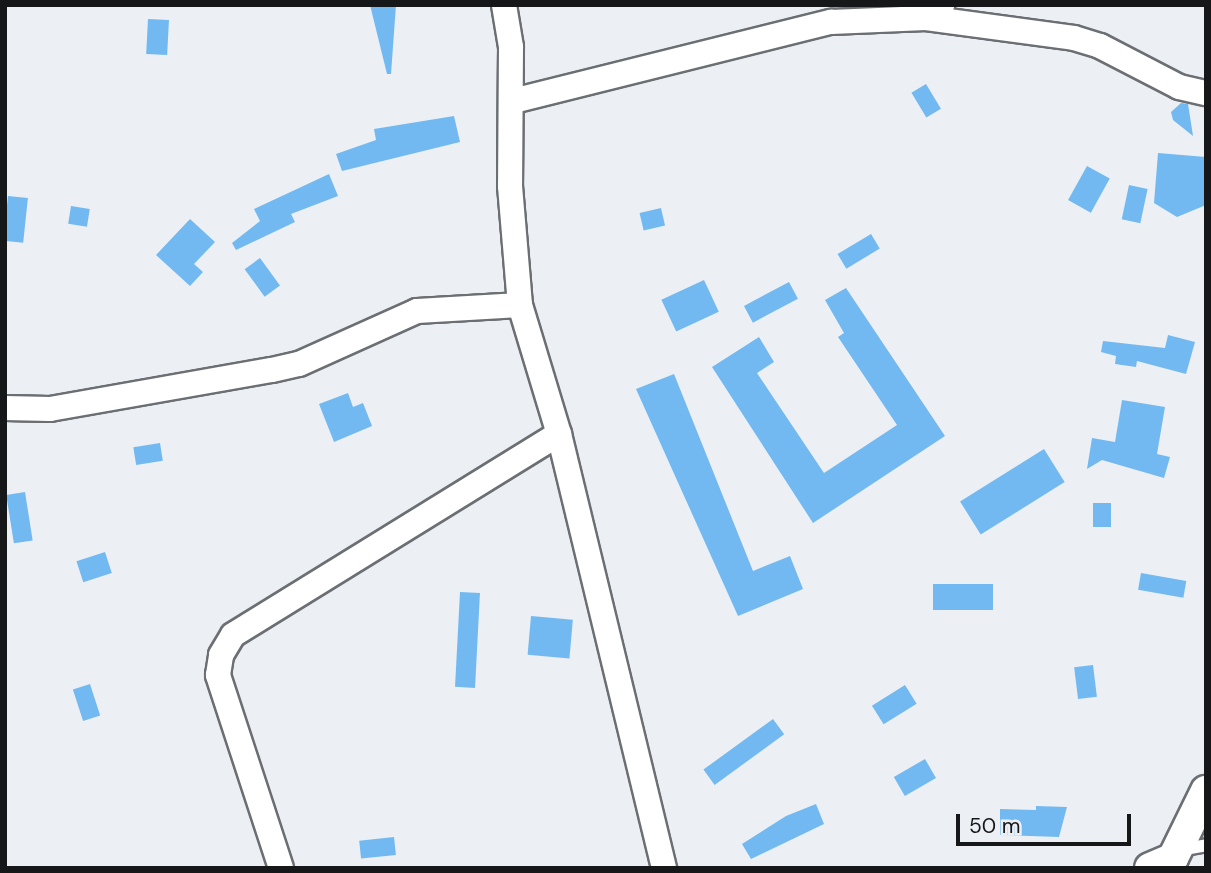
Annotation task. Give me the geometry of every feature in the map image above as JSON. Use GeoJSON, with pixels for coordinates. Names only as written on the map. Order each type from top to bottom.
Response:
{"type":"FeatureCollection","features":[{"type":"Feature","properties":{"kind":"street"},"geometry":{"type":"LineString","coordinates":[[504,5],[512,47],[510,186],[520,305],[559,435],[664,868]]}},
{"type":"Feature","properties":{"kind":"street"},"geometry":{"type":"LineString","coordinates":[[513,101],[831,22],[934,12],[1074,38],[1100,46],[1179,87],[1206,93]]}},
{"type":"Feature","properties":{"kind":"street"},"geometry":{"type":"LineString","coordinates":[[5,408],[50,409],[272,370],[299,364],[417,311],[520,305]]}},
{"type":"Feature","properties":{"kind":"street"},"geometry":{"type":"LineString","coordinates":[[281,868],[218,675],[220,655],[233,635],[559,435]]}},
{"type":"Feature","properties":{"kind":"street"},"geometry":{"type":"LineString","coordinates":[[1150,868],[1167,863],[1192,848],[1206,792]]}},
{"type":"Feature","properties":{"kind":"building"},"geometry":{"type":"Polygon","coordinates":[[[370,5],[396,5],[391,74],[387,74],[370,5]]]}},
{"type":"Feature","properties":{"kind":"building"},"geometry":{"type":"Polygon","coordinates":[[[148,19],[169,20],[167,55],[146,54],[148,19]]]}},
{"type":"Feature","properties":{"kind":"building"},"geometry":{"type":"Polygon","coordinates":[[[926,84],[941,109],[926,118],[911,93],[926,84]]]}},
{"type":"Feature","properties":{"kind":"building"},"geometry":{"type":"Polygon","coordinates":[[[1181,103],[1188,104],[1193,136],[1173,120],[1171,112],[1181,103]]]}},
{"type":"Feature","properties":{"kind":"building"},"geometry":{"type":"Polygon","coordinates":[[[454,116],[460,142],[342,171],[336,154],[376,140],[374,129],[454,116]]]}},
{"type":"Feature","properties":{"kind":"building"},"geometry":{"type":"Polygon","coordinates":[[[1158,153],[1206,157],[1206,205],[1177,217],[1154,203],[1158,153]]]}},
{"type":"Feature","properties":{"kind":"building"},"geometry":{"type":"Polygon","coordinates":[[[1087,166],[1110,179],[1091,213],[1068,200],[1087,166]]]}},
{"type":"Feature","properties":{"kind":"building"},"geometry":{"type":"Polygon","coordinates":[[[329,174],[338,196],[291,214],[295,222],[236,250],[232,243],[260,221],[254,209],[329,174]]]}},
{"type":"Feature","properties":{"kind":"building"},"geometry":{"type":"Polygon","coordinates":[[[1129,185],[1148,189],[1140,223],[1122,219],[1129,185]]]}},
{"type":"Feature","properties":{"kind":"building"},"geometry":{"type":"Polygon","coordinates":[[[8,196],[28,198],[23,243],[5,241],[8,196]]]}},
{"type":"Feature","properties":{"kind":"building"},"geometry":{"type":"Polygon","coordinates":[[[71,206],[90,209],[87,227],[68,224],[71,206]]]}},
{"type":"Feature","properties":{"kind":"building"},"geometry":{"type":"Polygon","coordinates":[[[661,208],[665,226],[644,230],[640,213],[661,208]]]}},
{"type":"Feature","properties":{"kind":"building"},"geometry":{"type":"Polygon","coordinates":[[[190,219],[215,242],[194,264],[203,272],[190,286],[156,255],[190,219]]]}},
{"type":"Feature","properties":{"kind":"building"},"geometry":{"type":"Polygon","coordinates":[[[871,234],[880,249],[846,269],[838,254],[871,234]]]}},
{"type":"Feature","properties":{"kind":"building"},"geometry":{"type":"Polygon","coordinates":[[[260,258],[280,286],[265,297],[245,269],[260,258]]]}},
{"type":"Feature","properties":{"kind":"building"},"geometry":{"type":"Polygon","coordinates":[[[704,280],[719,312],[676,332],[661,300],[704,280]]]}},
{"type":"Feature","properties":{"kind":"building"},"geometry":{"type":"Polygon","coordinates":[[[789,282],[798,299],[753,323],[744,306],[789,282]]]}},
{"type":"Feature","properties":{"kind":"building"},"geometry":{"type":"Polygon","coordinates":[[[846,288],[945,436],[813,523],[712,367],[759,337],[774,362],[757,373],[824,473],[897,425],[838,337],[844,333],[825,300],[846,288]]]}},
{"type":"Feature","properties":{"kind":"building"},"geometry":{"type":"Polygon","coordinates":[[[1168,335],[1195,342],[1186,374],[1137,361],[1136,367],[1115,364],[1116,356],[1101,352],[1103,341],[1165,348],[1168,335]]]}},
{"type":"Feature","properties":{"kind":"building"},"geometry":{"type":"Polygon","coordinates":[[[674,374],[753,571],[790,556],[803,589],[738,616],[636,389],[674,374]]]}},
{"type":"Feature","properties":{"kind":"building"},"geometry":{"type":"Polygon","coordinates":[[[348,393],[353,407],[363,403],[372,426],[334,442],[319,404],[348,393]]]}},
{"type":"Feature","properties":{"kind":"building"},"geometry":{"type":"Polygon","coordinates":[[[1122,400],[1165,407],[1157,454],[1170,457],[1164,478],[1102,460],[1087,469],[1092,438],[1115,442],[1122,400]]]}},
{"type":"Feature","properties":{"kind":"building"},"geometry":{"type":"Polygon","coordinates":[[[160,443],[163,461],[136,465],[133,447],[160,443]]]}},
{"type":"Feature","properties":{"kind":"building"},"geometry":{"type":"Polygon","coordinates":[[[1044,449],[1065,482],[981,535],[960,501],[1044,449]]]}},
{"type":"Feature","properties":{"kind":"building"},"geometry":{"type":"Polygon","coordinates":[[[25,492],[33,540],[14,543],[6,495],[25,492]]]}},
{"type":"Feature","properties":{"kind":"building"},"geometry":{"type":"Polygon","coordinates":[[[1093,503],[1111,503],[1111,527],[1093,527],[1093,503]]]}},
{"type":"Feature","properties":{"kind":"building"},"geometry":{"type":"Polygon","coordinates":[[[105,552],[112,573],[83,582],[76,561],[105,552]]]}},
{"type":"Feature","properties":{"kind":"building"},"geometry":{"type":"Polygon","coordinates":[[[1141,573],[1186,581],[1183,598],[1138,590],[1141,573]]]}},
{"type":"Feature","properties":{"kind":"building"},"geometry":{"type":"Polygon","coordinates":[[[933,584],[993,584],[993,610],[933,610],[933,584]]]}},
{"type":"Feature","properties":{"kind":"building"},"geometry":{"type":"Polygon","coordinates":[[[460,592],[480,593],[475,688],[455,687],[460,592]]]}},
{"type":"Feature","properties":{"kind":"building"},"geometry":{"type":"Polygon","coordinates":[[[531,616],[573,620],[569,659],[528,655],[531,616]]]}},
{"type":"Feature","properties":{"kind":"building"},"geometry":{"type":"Polygon","coordinates":[[[1093,665],[1097,697],[1078,699],[1074,667],[1093,665]]]}},
{"type":"Feature","properties":{"kind":"building"},"geometry":{"type":"Polygon","coordinates":[[[90,684],[100,715],[83,721],[73,690],[90,684]]]}},
{"type":"Feature","properties":{"kind":"building"},"geometry":{"type":"Polygon","coordinates":[[[905,685],[917,704],[884,724],[872,706],[905,685]]]}},
{"type":"Feature","properties":{"kind":"building"},"geometry":{"type":"Polygon","coordinates":[[[773,719],[784,734],[715,785],[703,770],[773,719]]]}},
{"type":"Feature","properties":{"kind":"building"},"geometry":{"type":"Polygon","coordinates":[[[925,759],[936,778],[905,796],[894,777],[925,759]]]}},
{"type":"Feature","properties":{"kind":"building"},"geometry":{"type":"Polygon","coordinates":[[[816,804],[824,824],[751,859],[742,844],[786,816],[816,804]]]}},
{"type":"Feature","properties":{"kind":"building"},"geometry":{"type":"Polygon","coordinates":[[[1036,806],[1067,807],[1059,837],[1000,835],[1000,809],[1036,810],[1036,806]]]}},
{"type":"Feature","properties":{"kind":"building"},"geometry":{"type":"Polygon","coordinates":[[[394,837],[396,855],[361,859],[359,841],[394,837]]]}}]}
